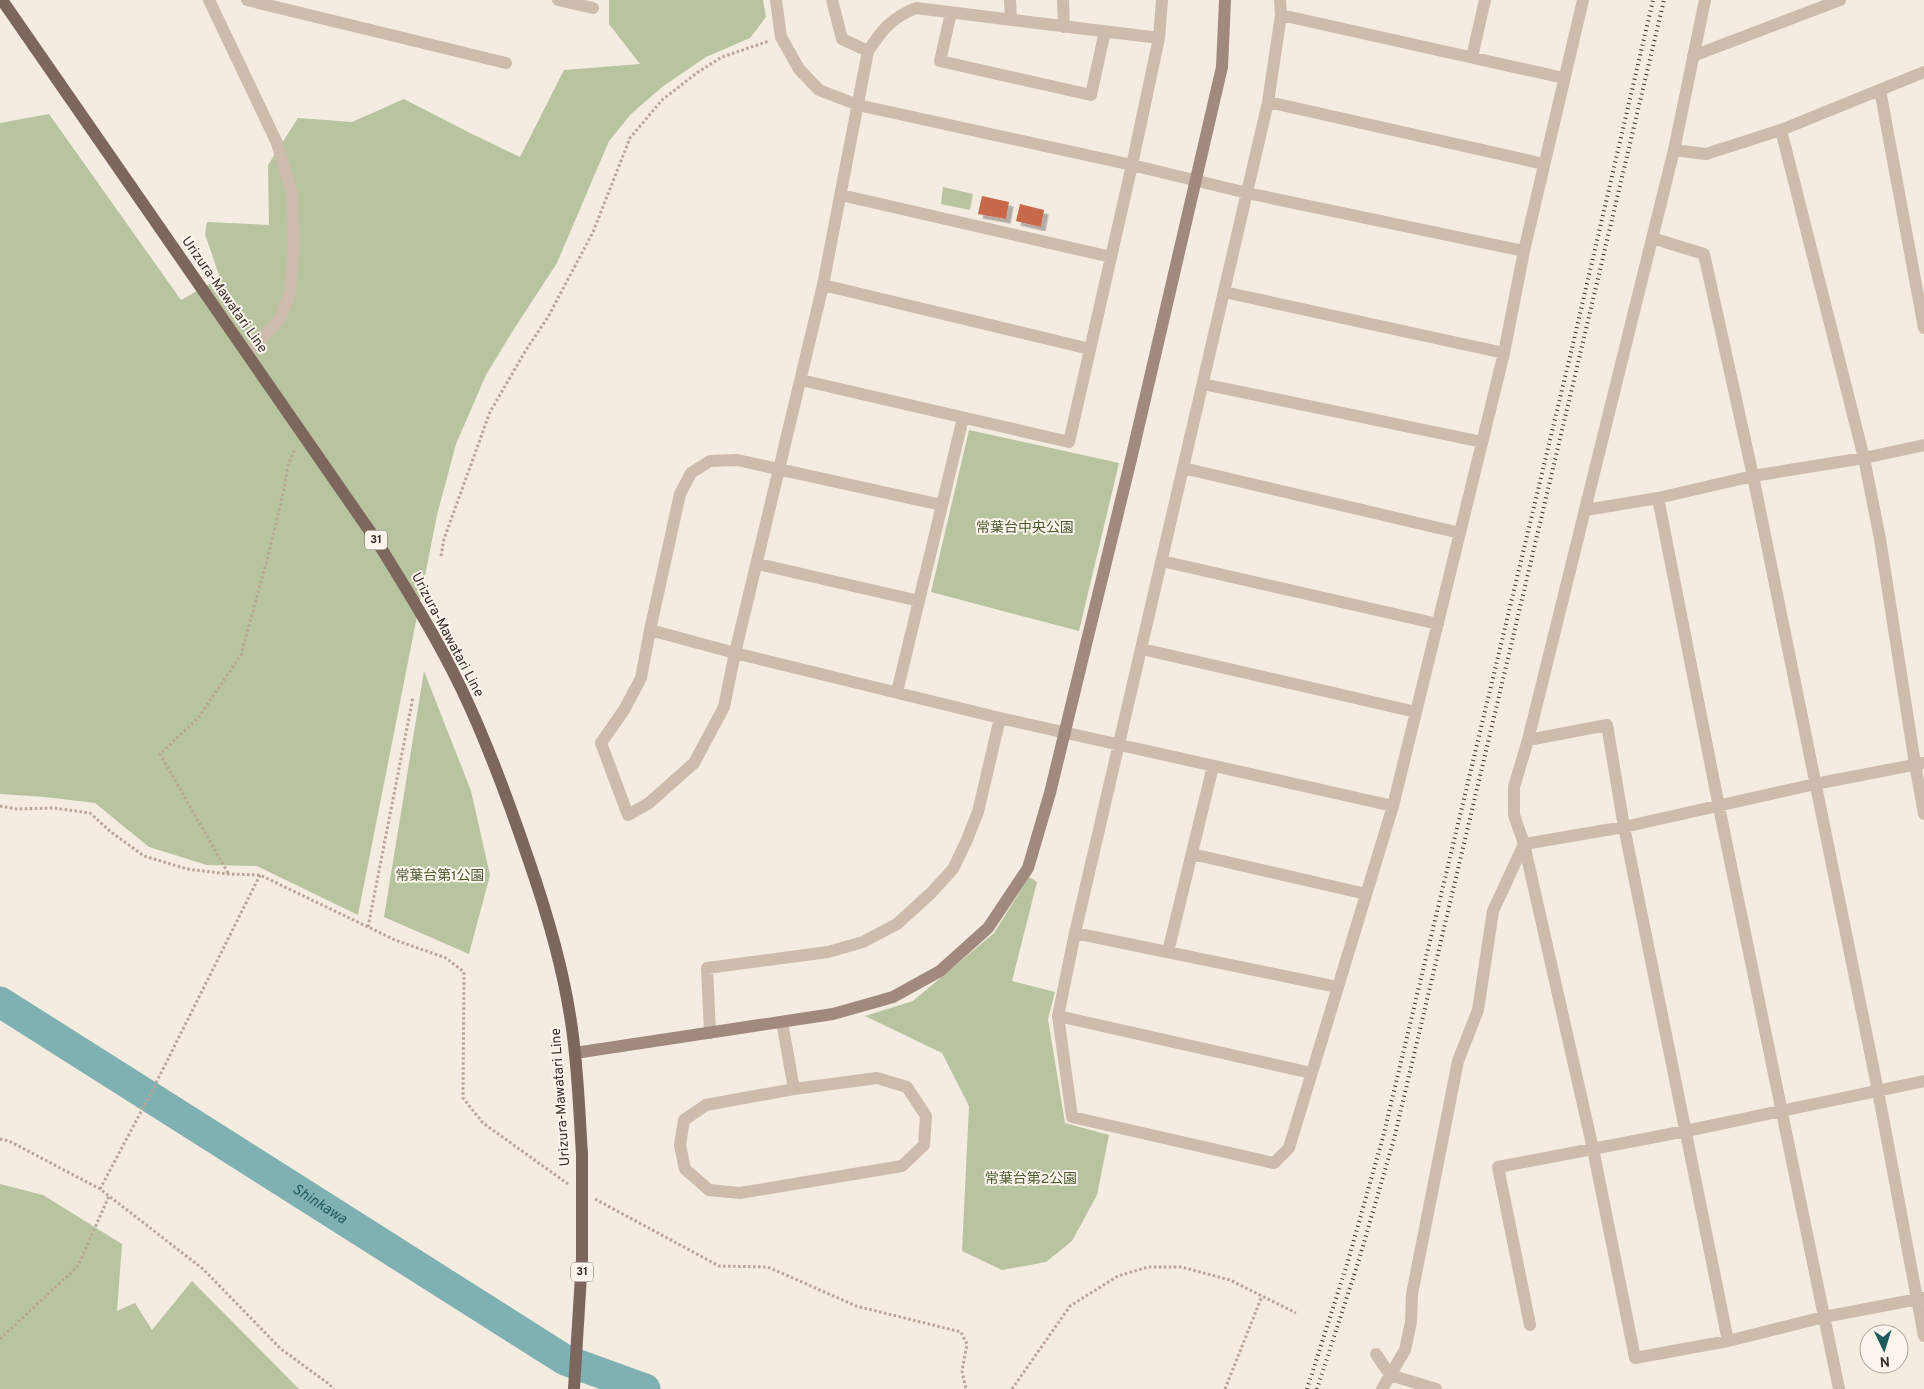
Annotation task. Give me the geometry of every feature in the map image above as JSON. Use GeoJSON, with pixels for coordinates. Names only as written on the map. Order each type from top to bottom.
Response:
{"type":"FeatureCollection","features":[{"type":"Feature","properties":{"kind":"main road","name":"Urizura-Mawatari Line"},"geometry":{"type":"LineString","coordinates":[[2,0],[378,543],[419,610],[460,686],[490,752],[522,841],[556,948],[571,1021],[582,1154],[582,1259],[574,1389]]}},
{"type":"Feature","properties":{"kind":"street"},"geometry":{"type":"LineString","coordinates":[[209,0],[277,143],[292,193],[294,245],[290,292],[280,319],[247,354]]}},
{"type":"Feature","properties":{"kind":"street"},"geometry":{"type":"LineString","coordinates":[[247,0],[506,63]]}},
{"type":"Feature","properties":{"kind":"street"},"geometry":{"type":"LineString","coordinates":[[558,0],[593,8]]}},
{"type":"Feature","properties":{"kind":"street"},"geometry":{"type":"LineString","coordinates":[[776,0],[781,37],[799,69],[819,90],[858,105],[1132,165],[1247,193],[1524,251]]}},
{"type":"Feature","properties":{"kind":"street"},"geometry":{"type":"LineString","coordinates":[[832,0],[842,38],[868,52]]}},
{"type":"Feature","properties":{"kind":"street"},"geometry":{"type":"LineString","coordinates":[[1010,0],[1011,20]]}},
{"type":"Feature","properties":{"kind":"street"},"geometry":{"type":"LineString","coordinates":[[1063,0],[1064,27]]}},
{"type":"Feature","properties":{"kind":"street"},"geometry":{"type":"LineString","coordinates":[[801,380],[1069,442],[1159,38],[1162,0]]}},
{"type":"Feature","properties":{"kind":"street"},"geometry":{"type":"LineString","coordinates":[[575,1053],[833,1014],[894,997],[940,972],[988,928],[1028,868],[1050,793],[1132,455],[1222,67],[1225,0]]}},
{"type":"Feature","properties":{"kind":"street"},"geometry":{"type":"LineString","coordinates":[[1280,0],[1280,15],[1268,102],[1075,932],[1058,1016],[1072,1117],[1274,1163],[1289,1148],[1394,806],[1504,353],[1524,251],[1583,0]]}},
{"type":"Feature","properties":{"kind":"street"},"geometry":{"type":"LineString","coordinates":[[1472,57],[1485,0]]}},
{"type":"Feature","properties":{"kind":"street"},"geometry":{"type":"LineString","coordinates":[[1705,0],[1674,150],[1586,510],[1528,740],[1514,787],[1514,815],[1524,844],[1593,1149],[1634,1358],[1728,1341],[1824,1317],[1921,1299]]}},
{"type":"Feature","properties":{"kind":"street"},"geometry":{"type":"LineString","coordinates":[[1693,56],[1840,0]]}},
{"type":"Feature","properties":{"kind":"street"},"geometry":{"type":"LineString","coordinates":[[942,505],[780,470],[737,460],[710,461],[691,473],[680,494],[641,678],[624,710],[601,744],[628,815],[649,803],[694,763],[724,707],[735,653],[758,564],[780,470],[801,380],[823,285],[868,52],[881,32],[900,14],[916,8],[1159,38]]}},
{"type":"Feature","properties":{"kind":"street"},"geometry":{"type":"LineString","coordinates":[[951,13],[940,61],[1091,95],[1105,32]]}},
{"type":"Feature","properties":{"kind":"street"},"geometry":{"type":"LineString","coordinates":[[1280,15],[1564,78]]}},
{"type":"Feature","properties":{"kind":"street"},"geometry":{"type":"LineString","coordinates":[[1674,150],[1706,154],[1781,130],[1924,72]]}},
{"type":"Feature","properties":{"kind":"street"},"geometry":{"type":"LineString","coordinates":[[1880,90],[1924,328]]}},
{"type":"Feature","properties":{"kind":"street"},"geometry":{"type":"LineString","coordinates":[[1268,102],[1544,164]]}},
{"type":"Feature","properties":{"kind":"street"},"geometry":{"type":"LineString","coordinates":[[1781,130],[1864,458],[1919,763],[1924,814]]}},
{"type":"Feature","properties":{"kind":"street"},"geometry":{"type":"LineString","coordinates":[[841,195],[1111,257]]}},
{"type":"Feature","properties":{"kind":"street"},"geometry":{"type":"LineString","coordinates":[[1652,238],[1704,254],[1753,476],[1921,1299],[1924,1336]]}},
{"type":"Feature","properties":{"kind":"street"},"geometry":{"type":"LineString","coordinates":[[823,285],[1090,349]]}},
{"type":"Feature","properties":{"kind":"street"},"geometry":{"type":"LineString","coordinates":[[1224,292],[1504,353]]}},
{"type":"Feature","properties":{"kind":"street"},"geometry":{"type":"LineString","coordinates":[[1203,384],[1482,442]]}},
{"type":"Feature","properties":{"kind":"street"},"geometry":{"type":"LineString","coordinates":[[897,692],[963,418]]}},
{"type":"Feature","properties":{"kind":"street"},"geometry":{"type":"LineString","coordinates":[[1586,510],[1658,498],[1753,476],[1864,458],[1924,444]]}},
{"type":"Feature","properties":{"kind":"street"},"geometry":{"type":"LineString","coordinates":[[1184,468],[1460,532]]}},
{"type":"Feature","properties":{"kind":"street"},"geometry":{"type":"LineString","coordinates":[[1658,498],[1781,1112],[1839,1389]]}},
{"type":"Feature","properties":{"kind":"street"},"geometry":{"type":"LineString","coordinates":[[1162,561],[1438,624]]}},
{"type":"Feature","properties":{"kind":"street"},"geometry":{"type":"LineString","coordinates":[[758,564],[919,600]]}},
{"type":"Feature","properties":{"kind":"street"},"geometry":{"type":"LineString","coordinates":[[650,630],[735,653],[1000,718],[1394,806]]}},
{"type":"Feature","properties":{"kind":"street"},"geometry":{"type":"LineString","coordinates":[[1142,649],[1416,712]]}},
{"type":"Feature","properties":{"kind":"street"},"geometry":{"type":"LineString","coordinates":[[710,1033],[707,968],[828,952],[863,942],[897,924],[931,893],[952,869],[975,819],[1000,718]]}},
{"type":"Feature","properties":{"kind":"street"},"geometry":{"type":"LineString","coordinates":[[1528,740],[1607,725],[1624,827],[1728,1341]]}},
{"type":"Feature","properties":{"kind":"street"},"geometry":{"type":"LineString","coordinates":[[1524,844],[1624,827],[1815,784],[1919,763]]}},
{"type":"Feature","properties":{"kind":"street"},"geometry":{"type":"LineString","coordinates":[[1168,952],[1213,766]]}},
{"type":"Feature","properties":{"kind":"street"},"geometry":{"type":"LineString","coordinates":[[1382,1389],[1405,1350],[1411,1322],[1412,1294],[1458,1061],[1478,1010],[1493,911],[1524,844]]}},
{"type":"Feature","properties":{"kind":"street"},"geometry":{"type":"LineString","coordinates":[[1192,854],[1366,894]]}},
{"type":"Feature","properties":{"kind":"street"},"geometry":{"type":"LineString","coordinates":[[1075,932],[1337,988]]}},
{"type":"Feature","properties":{"kind":"street"},"geometry":{"type":"LineString","coordinates":[[1058,1016],[1311,1073]]}},
{"type":"Feature","properties":{"kind":"street"},"geometry":{"type":"LineString","coordinates":[[782,1022],[794,1089]]}},
{"type":"Feature","properties":{"kind":"street"},"geometry":{"type":"LineString","coordinates":[[877,1078],[907,1088],[926,1116],[924,1145],[902,1166],[740,1194],[709,1190],[685,1169],[680,1145],[684,1120],[706,1105],[794,1089],[877,1078]]}},
{"type":"Feature","properties":{"kind":"street"},"geometry":{"type":"LineString","coordinates":[[1530,1325],[1498,1167],[1781,1112],[1924,1081]]}},
{"type":"Feature","properties":{"kind":"street"},"geometry":{"type":"LineString","coordinates":[[1376,1354],[1390,1375],[1436,1389]]}},
{"type":"Feature","properties":{"kind":"path"},"geometry":{"type":"LineString","coordinates":[[441,556],[444,539],[490,412],[526,350],[548,317],[593,232],[630,138],[662,100],[698,72],[722,57],[781,37]]}},
{"type":"Feature","properties":{"kind":"path"},"geometry":{"type":"LineString","coordinates":[[228,874],[160,754],[198,718],[241,655],[258,589],[268,560],[288,464],[303,433]]}},
{"type":"Feature","properties":{"kind":"path"},"geometry":{"type":"LineString","coordinates":[[368,927],[413,697]]}},
{"type":"Feature","properties":{"kind":"path"},"geometry":{"type":"LineString","coordinates":[[0,806],[17,809],[54,808],[90,813],[111,832],[144,856],[187,869],[228,874],[260,875],[395,940],[446,958],[464,972],[464,1098],[483,1122],[572,1187]]}},
{"type":"Feature","properties":{"kind":"path"},"geometry":{"type":"LineString","coordinates":[[100,1189],[142,1111],[260,875]]}},
{"type":"Feature","properties":{"kind":"path"},"geometry":{"type":"LineString","coordinates":[[0,1139],[9,1141],[100,1189],[203,1268],[281,1350],[334,1389]]}},
{"type":"Feature","properties":{"kind":"path"},"geometry":{"type":"LineString","coordinates":[[0,1339],[78,1266],[109,1196]]}},
{"type":"Feature","properties":{"kind":"path"},"geometry":{"type":"LineString","coordinates":[[589,1196],[719,1266],[768,1267],[856,1306],[961,1332],[967,1344],[962,1371],[966,1389]]}},
{"type":"Feature","properties":{"kind":"path"},"geometry":{"type":"LineString","coordinates":[[1012,1389],[1070,1306],[1118,1276],[1148,1267],[1181,1267],[1230,1280],[1296,1313]]}},
{"type":"Feature","properties":{"kind":"path"},"geometry":{"type":"LineString","coordinates":[[1225,1389],[1262,1296]]}},
{"type":"Feature","properties":{"kind":"green space"},"geometry":{"type":"Polygon","coordinates":[[[609,0],[763,0],[766,17],[750,38],[706,57],[662,87],[631,114],[609,141],[557,263],[486,375],[456,444],[437,515],[358,915],[257,866],[207,865],[149,847],[95,803],[0,794],[0,123],[49,114],[181,300],[220,278],[205,234],[207,222],[269,225],[268,165],[298,118],[352,122],[404,99],[520,157],[564,70],[640,64],[609,24],[609,0]]]}},
{"type":"Feature","properties":{"kind":"green space"},"geometry":{"type":"Polygon","coordinates":[[[943,187],[973,194],[970,210],[941,204],[943,187]]]}},
{"type":"Feature","properties":{"kind":"green space","name":"常葉台中央公園"},"geometry":{"type":"Polygon","coordinates":[[[969,430],[1119,463],[1079,631],[931,592],[969,430]]]}},
{"type":"Feature","properties":{"kind":"green space","name":"常葉台第1公園"},"geometry":{"type":"Polygon","coordinates":[[[424,671],[471,791],[490,875],[469,954],[384,917],[424,671]]]}},
{"type":"Feature","properties":{"kind":"green space","name":"常葉台第2公園"},"geometry":{"type":"Polygon","coordinates":[[[1029,877],[1037,882],[1012,981],[1055,992],[1048,1019],[1065,1123],[1109,1135],[1097,1195],[1072,1241],[1046,1262],[1002,1270],[962,1251],[969,1106],[942,1053],[865,1016],[913,1001],[994,933],[1029,877]]]}},
{"type":"Feature","properties":{"kind":"green space"},"geometry":{"type":"Polygon","coordinates":[[[0,1184],[43,1195],[122,1244],[117,1311],[135,1303],[152,1330],[192,1281],[299,1389],[0,1389],[0,1184]]]}},
{"type":"Feature","properties":{"kind":"water"},"geometry":{"type":"Polygon","coordinates":[[[541,1339],[568,1355],[659,1389],[630,1389],[563,1365],[535,1348],[541,1339]]]}},
{"type":"Feature","properties":{"kind":"pier"},"geometry":{"type":"Polygon","coordinates":[[[560,1347],[591,1361],[590,1377],[559,1365],[560,1347]]]}},
{"type":"Feature","properties":{"kind":"building"},"geometry":{"type":"Polygon","coordinates":[[[982,196],[1009,202],[1006,219],[978,214],[982,196]]]}},
{"type":"Feature","properties":{"kind":"building"},"geometry":{"type":"Polygon","coordinates":[[[1020,204],[1044,210],[1041,227],[1016,221],[1020,204]]]}},
{"type":"Feature","properties":{"kind":"waterway","name":"Shinkawa"},"geometry":{"type":"LineString","coordinates":[[0,1002],[565,1360],[645,1389]]}},
{"type":"Feature","properties":{"kind":"railway"},"geometry":{"type":"LineString","coordinates":[[1307,1389],[1348,1261],[1383,1137],[1572,348],[1653,0]]}},
{"type":"Feature","properties":{"kind":"railway"},"geometry":{"type":"LineString","coordinates":[[1317,1389],[1358,1263],[1394,1139],[1664,0]]}}]}
